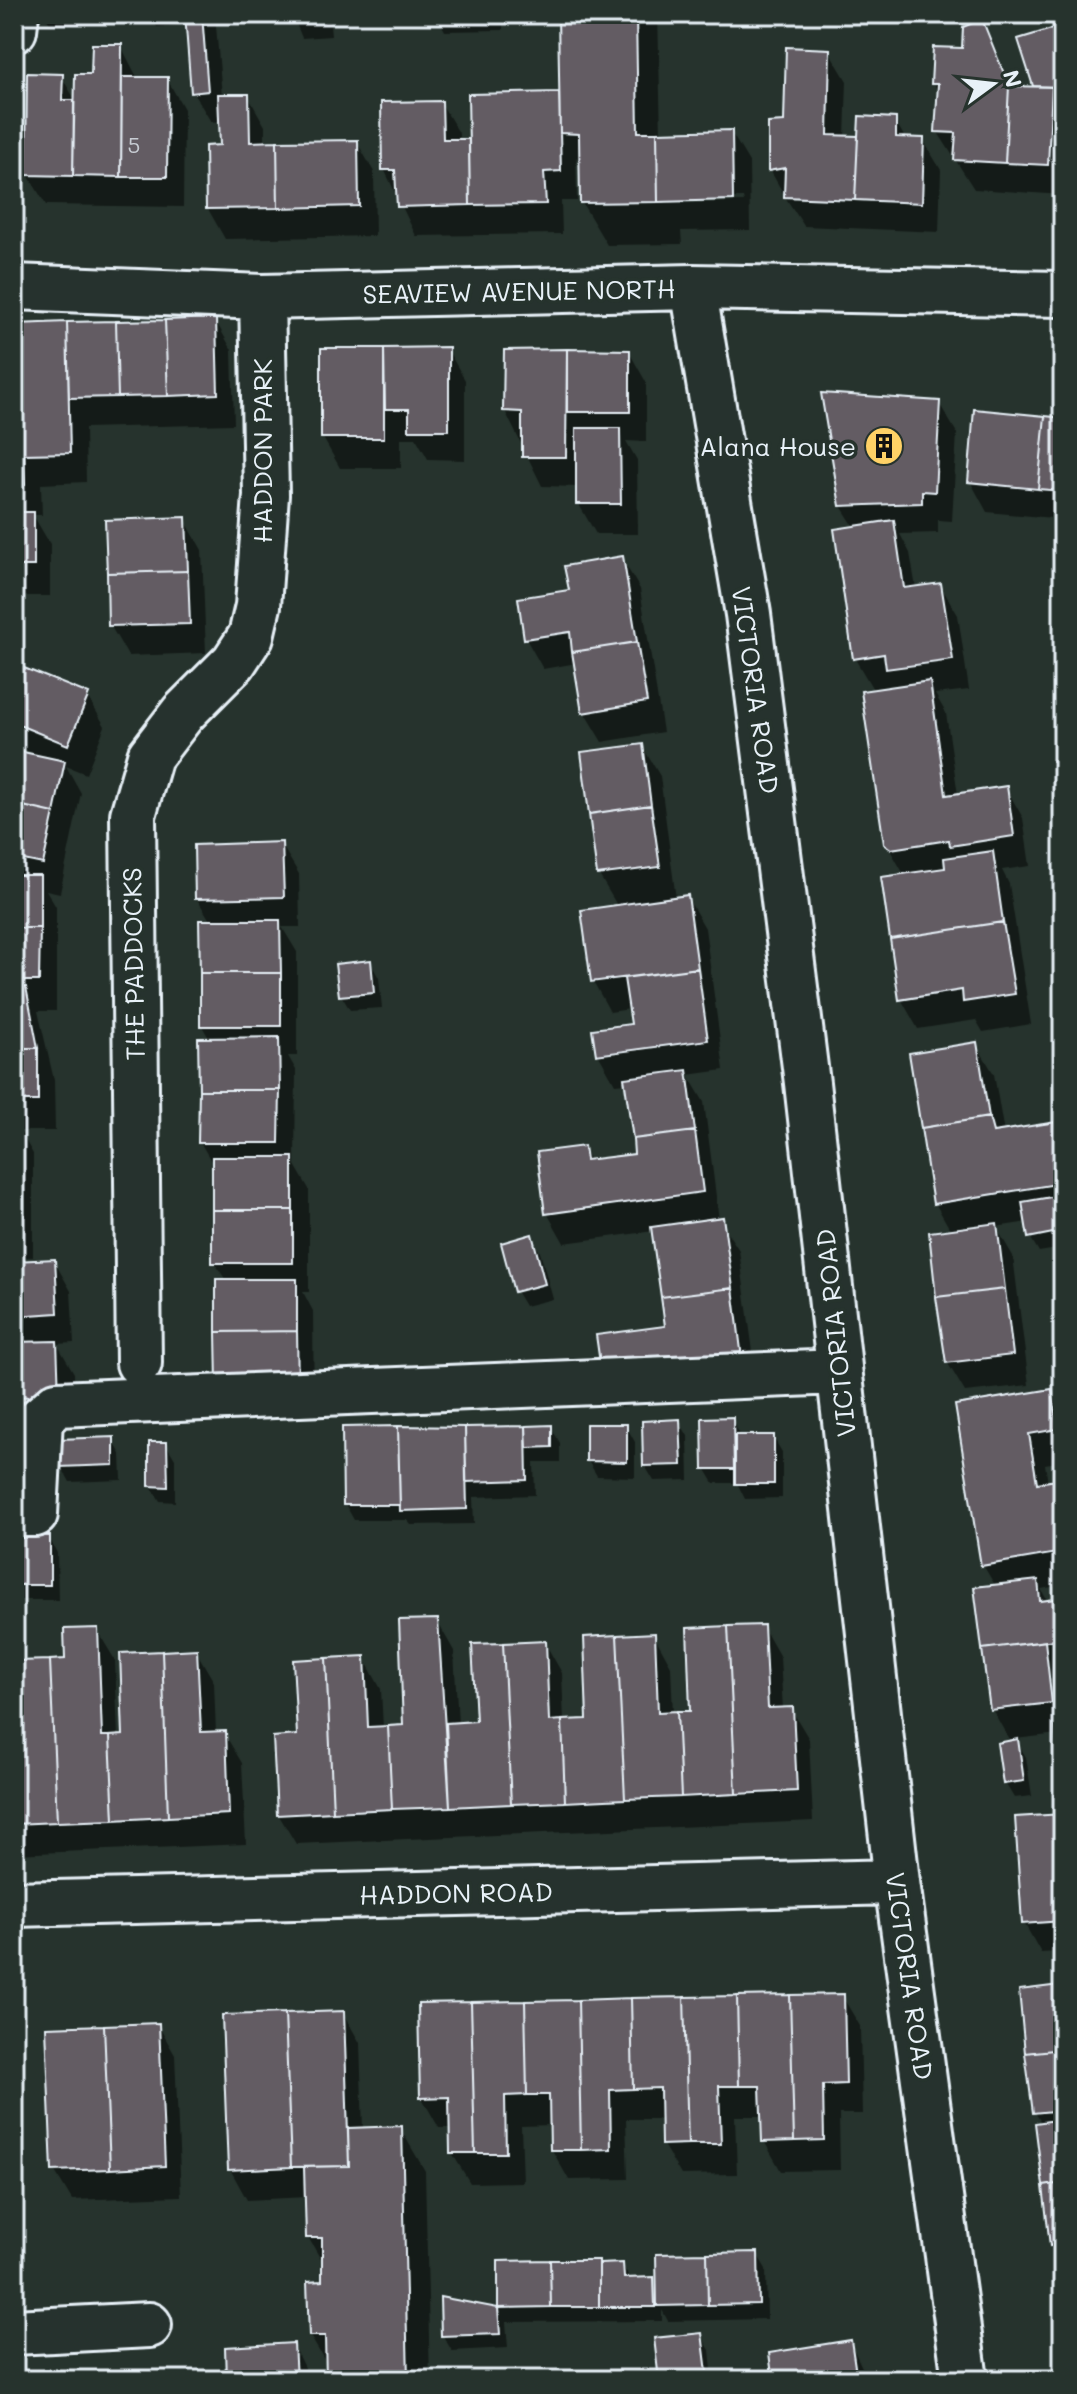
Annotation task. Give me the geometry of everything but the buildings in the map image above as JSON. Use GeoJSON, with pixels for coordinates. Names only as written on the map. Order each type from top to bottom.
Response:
{"type":"FeatureCollection","features":[{"type":"Feature","properties":{"kind":"street"},"geometry":{"type":"LineString","coordinates":[[14,30],[16,14]]}},
{"type":"Feature","properties":{"kind":"street","name":"SEAVIEW AVENUE NORTH"},"geometry":{"type":"LineString","coordinates":[[14,287],[262,297],[693,287],[1043,293]]}},
{"type":"Feature","properties":{"kind":"street","name":"VICTORIA ROAD"},"geometry":{"type":"LineString","coordinates":[[693,287],[748,614],[897,1882],[965,2380]]}},
{"type":"Feature","properties":{"kind":"street","name":"HADDON PARK"},"geometry":{"type":"LineString","coordinates":[[258,606],[266,495],[262,297]]}},
{"type":"Feature","properties":{"kind":"street","name":"THE PADDOCKS"},"geometry":{"type":"LineString","coordinates":[[139,1363],[133,815],[150,756],[183,713],[234,662],[251,636],[258,606]]}},
{"type":"Feature","properties":{"kind":"street"},"geometry":{"type":"LineString","coordinates":[[14,1514],[35,1514],[40,1419],[57,1404],[839,1372]]}},
{"type":"Feature","properties":{"kind":"street","name":"HADDON ROAD"},"geometry":{"type":"LineString","coordinates":[[14,1904],[897,1882]]}},
{"type":"Feature","properties":{"kind":"street"},"geometry":{"type":"LineString","coordinates":[[14,2332],[149,2325]]}},
{"type":"Feature","properties":{"kind":"place","name":"Alana House"},"geometry":{"type":"Point","coordinates":[884,446]}}]}
